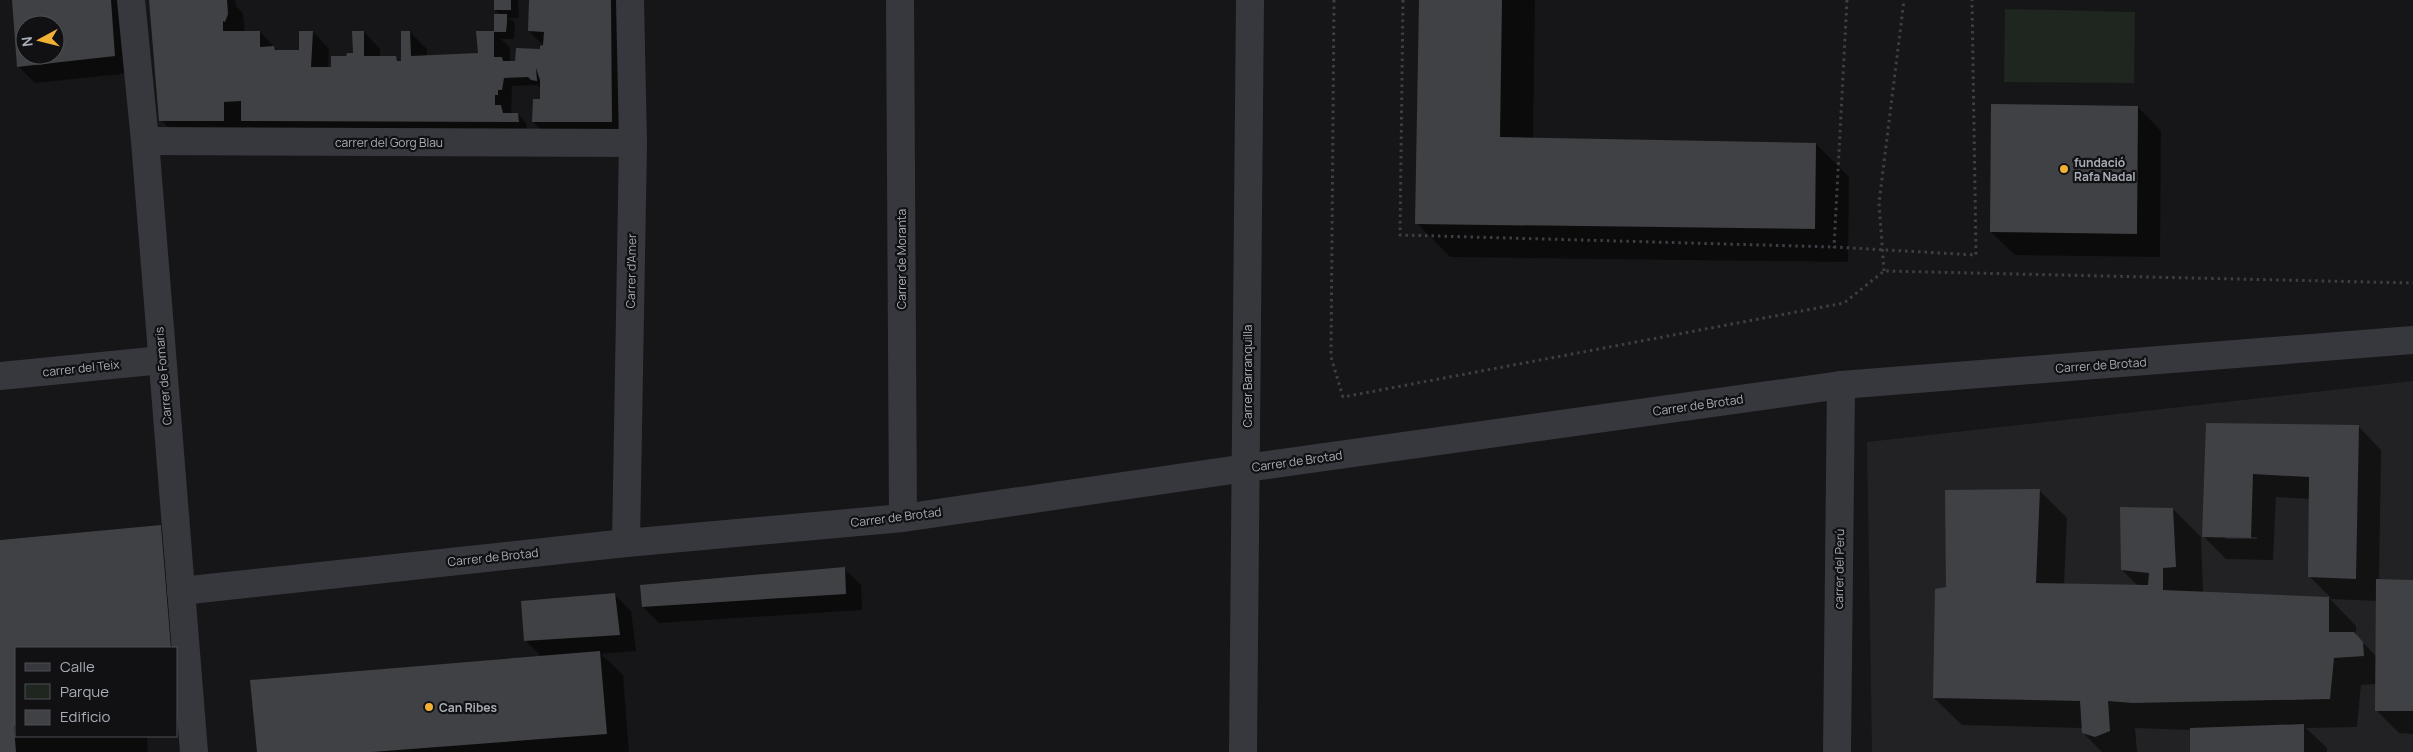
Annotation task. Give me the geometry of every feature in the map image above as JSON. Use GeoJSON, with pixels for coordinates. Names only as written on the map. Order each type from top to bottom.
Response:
{"type":"FeatureCollection","features":[{"type":"Feature","properties":{"kind":"street","name":"Carrer de Fornaris"},"geometry":{"type":"LineString","coordinates":[[131,0],[145,141],[194,752]]}},
{"type":"Feature","properties":{"kind":"street","name":"Carrer d'Amer"},"geometry":{"type":"LineString","coordinates":[[626,543],[633,143],[630,0]]}},
{"type":"Feature","properties":{"kind":"street","name":"Carrer de Moranta"},"geometry":{"type":"LineString","coordinates":[[900,0],[903,518]]}},
{"type":"Feature","properties":{"kind":"street","name":"Carrer Barranquilla"},"geometry":{"type":"LineString","coordinates":[[1243,752],[1250,0]]}},
{"type":"Feature","properties":{"kind":"street","name":"carrer del Gorg Blau"},"geometry":{"type":"LineString","coordinates":[[145,141],[633,143]]}},
{"type":"Feature","properties":{"kind":"street","name":"Carrer de Brotad"},"geometry":{"type":"LineString","coordinates":[[181,591],[626,543],[903,518],[1841,385],[2413,340]]}},
{"type":"Feature","properties":{"kind":"street","name":"carrer del Teix"},"geometry":{"type":"LineString","coordinates":[[0,376],[162,360]]}},
{"type":"Feature","properties":{"kind":"street","name":"carrer del Perú"},"geometry":{"type":"LineString","coordinates":[[1837,752],[1841,385]]}},
{"type":"Feature","properties":{"kind":"path"},"geometry":{"type":"LineString","coordinates":[[1334,0],[1331,357],[1343,397],[1844,303],[1884,271],[2413,283]]}},
{"type":"Feature","properties":{"kind":"path"},"geometry":{"type":"LineString","coordinates":[[1403,0],[1400,235],[1834,247],[1976,255],[1972,0]]}},
{"type":"Feature","properties":{"kind":"path"},"geometry":{"type":"LineString","coordinates":[[1834,247],[1847,0]]}},
{"type":"Feature","properties":{"kind":"path"},"geometry":{"type":"LineString","coordinates":[[1884,271],[1879,203],[1904,0]]}},
{"type":"Feature","properties":{"kind":"shaded area"},"geometry":{"type":"Polygon","coordinates":[[[2413,381],[2413,752],[1872,752],[1867,442],[2413,381]]]}},
{"type":"Feature","properties":{"kind":"green space"},"geometry":{"type":"Polygon","coordinates":[[[2005,9],[2135,12],[2134,83],[2004,82],[2005,9]]]}},
{"type":"Feature","properties":{"kind":"building"},"geometry":{"type":"Polygon","coordinates":[[[12,0],[111,0],[115,56],[65,62],[65,15],[15,15],[15,40],[12,0]]]}},
{"type":"Feature","properties":{"kind":"building"},"geometry":{"type":"Polygon","coordinates":[[[149,0],[227,0],[228,14],[225,22],[223,21],[223,31],[260,31],[260,47],[274,46],[275,50],[299,50],[299,31],[313,31],[311,67],[331,67],[331,56],[346,56],[347,53],[353,53],[352,31],[364,31],[364,56],[396,56],[397,61],[401,61],[401,31],[410,31],[411,56],[478,53],[476,31],[494,31],[494,14],[507,14],[507,22],[506,32],[494,32],[494,57],[502,57],[503,61],[515,61],[516,48],[540,49],[540,46],[543,45],[544,32],[528,31],[529,0],[611,0],[612,122],[532,122],[533,99],[540,99],[540,80],[536,68],[537,81],[531,80],[528,77],[504,78],[502,90],[498,90],[498,95],[495,95],[495,105],[501,105],[503,113],[518,113],[519,122],[241,121],[241,101],[224,102],[224,121],[159,121],[149,0]]]}},
{"type":"Feature","properties":{"kind":"building"},"geometry":{"type":"Polygon","coordinates":[[[494,0],[511,0],[511,10],[494,10],[494,0]]]}},
{"type":"Feature","properties":{"kind":"building"},"geometry":{"type":"Polygon","coordinates":[[[1419,0],[1502,0],[1500,137],[1816,143],[1815,229],[1415,224],[1419,0]]]}},
{"type":"Feature","properties":{"kind":"building"},"geometry":{"type":"Polygon","coordinates":[[[17,65],[35,65],[17,67],[17,65]]]}},
{"type":"Feature","properties":{"kind":"building","name":"fundació Rafa Nadal"},"geometry":{"type":"Polygon","coordinates":[[[1991,104],[2138,106],[2137,234],[1990,232],[1991,104]]]}},
{"type":"Feature","properties":{"kind":"building"},"geometry":{"type":"Polygon","coordinates":[[[2206,423],[2359,425],[2356,579],[2308,577],[2309,477],[2253,474],[2251,538],[2202,537],[2206,423]]]}},
{"type":"Feature","properties":{"kind":"building"},"geometry":{"type":"Polygon","coordinates":[[[2040,489],[2036,583],[2148,585],[2149,573],[2121,570],[2120,507],[2173,508],[2176,567],[2163,568],[2163,590],[2329,597],[2329,632],[2354,632],[2363,642],[2364,656],[2334,658],[2330,699],[2133,703],[2108,701],[2110,731],[2095,737],[2082,733],[2080,701],[1933,698],[1935,589],[1946,587],[1945,490],[2040,489]]]}},
{"type":"Feature","properties":{"kind":"building"},"geometry":{"type":"Polygon","coordinates":[[[161,525],[171,647],[15,647],[14,726],[16,752],[0,752],[0,540],[161,525]]]}},
{"type":"Feature","properties":{"kind":"building"},"geometry":{"type":"Polygon","coordinates":[[[845,567],[846,594],[642,607],[640,585],[845,567]]]}},
{"type":"Feature","properties":{"kind":"building"},"geometry":{"type":"Polygon","coordinates":[[[2376,579],[2413,580],[2413,711],[2375,711],[2376,579]]]}},
{"type":"Feature","properties":{"kind":"building"},"geometry":{"type":"Polygon","coordinates":[[[615,593],[620,635],[524,641],[521,601],[615,593]]]}},
{"type":"Feature","properties":{"kind":"building","name":"Can Ribes"},"geometry":{"type":"Polygon","coordinates":[[[600,651],[607,734],[372,752],[257,752],[250,680],[600,651]]]}},
{"type":"Feature","properties":{"kind":"building"},"geometry":{"type":"Polygon","coordinates":[[[2304,724],[2304,752],[2190,752],[2190,728],[2304,724]]]}},
{"type":"Feature","properties":{"kind":"place","name":"fundació Rafa Nadal"},"geometry":{"type":"Point","coordinates":[2064,169]}},
{"type":"Feature","properties":{"kind":"place","name":"Can Ribes"},"geometry":{"type":"Point","coordinates":[429,707]}}]}
